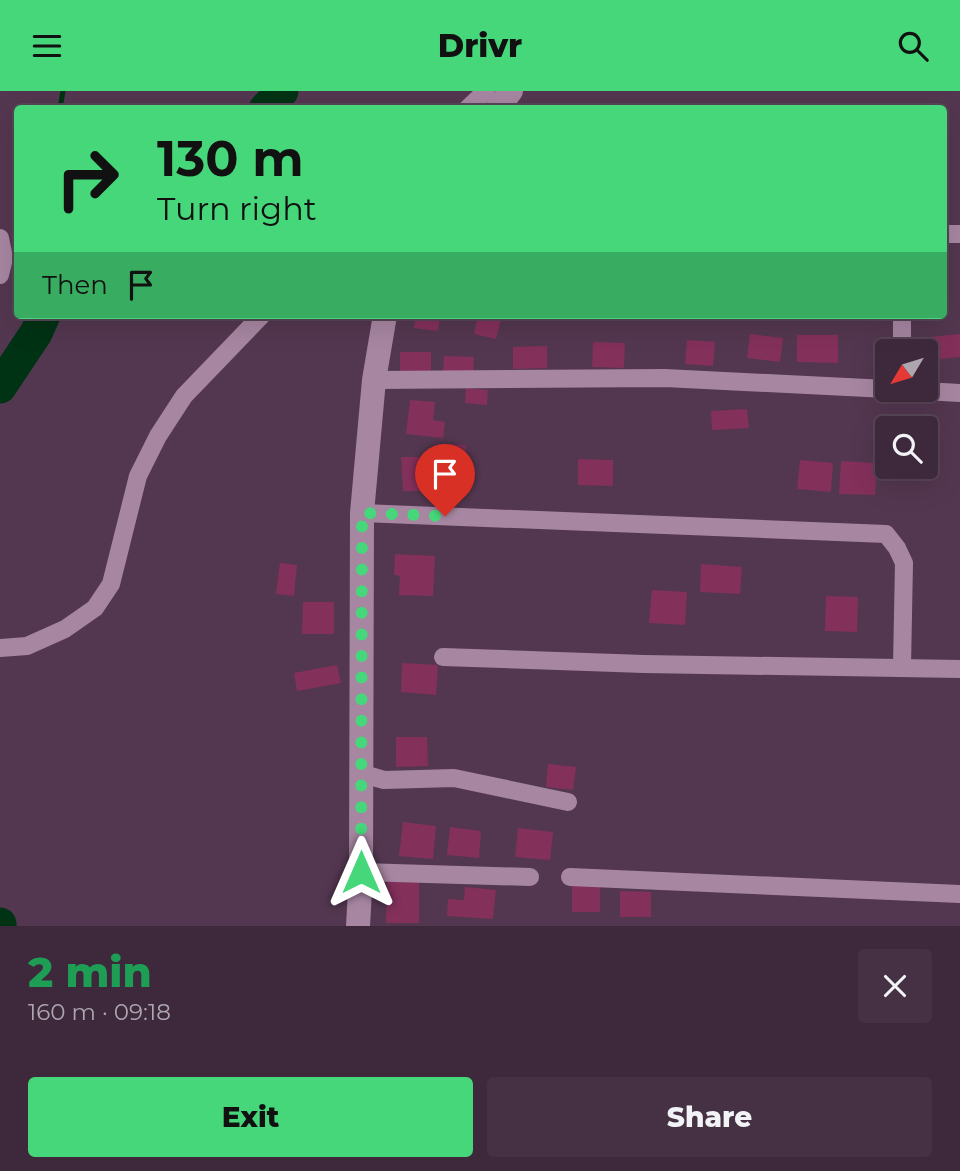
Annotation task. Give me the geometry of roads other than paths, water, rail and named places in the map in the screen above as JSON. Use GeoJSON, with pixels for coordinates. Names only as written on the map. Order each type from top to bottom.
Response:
{"type":"FeatureCollection","features":[{"type":"Feature","properties":{"kind":"street"},"geometry":{"type":"LineString","coordinates":[[471,105],[486,91]]}},
{"type":"Feature","properties":{"kind":"street"},"geometry":{"type":"LineString","coordinates":[[499,105],[510,91]]}},
{"type":"Feature","properties":{"kind":"street"},"geometry":{"type":"LineString","coordinates":[[0,238],[4,258],[0,275]]}},
{"type":"Feature","properties":{"kind":"street"},"geometry":{"type":"LineString","coordinates":[[0,647],[27,646],[65,629],[95,608],[111,584],[138,476],[158,436],[184,396],[258,319]]}},
{"type":"Feature","properties":{"kind":"street"},"geometry":{"type":"LineString","coordinates":[[358,926],[361,872],[362,513],[374,380],[384,319]]}},
{"type":"Feature","properties":{"kind":"street"},"geometry":{"type":"LineString","coordinates":[[902,319],[902,339]]}},
{"type":"Feature","properties":{"kind":"street"},"geometry":{"type":"LineString","coordinates":[[374,380],[665,378],[875,388]]}},
{"type":"Feature","properties":{"kind":"street"},"geometry":{"type":"LineString","coordinates":[[938,392],[960,393]]}},
{"type":"Feature","properties":{"kind":"street"},"geometry":{"type":"LineString","coordinates":[[362,513],[886,534],[904,563],[902,666]]}},
{"type":"Feature","properties":{"kind":"street"},"geometry":{"type":"LineString","coordinates":[[443,657],[644,664],[960,669]]}},
{"type":"Feature","properties":{"kind":"street"},"geometry":{"type":"LineString","coordinates":[[360,773],[384,779],[454,778],[568,802]]}},
{"type":"Feature","properties":{"kind":"street"},"geometry":{"type":"LineString","coordinates":[[361,872],[530,877]]}},
{"type":"Feature","properties":{"kind":"street"},"geometry":{"type":"LineString","coordinates":[[569,877],[960,894]]}},
{"type":"Feature","properties":{"kind":"waterway"},"geometry":{"type":"LineString","coordinates":[[61,105],[63,91]]}},
{"type":"Feature","properties":{"kind":"waterway"},"geometry":{"type":"LineString","coordinates":[[269,105],[282,91]]}},
{"type":"Feature","properties":{"kind":"waterway"},"geometry":{"type":"LineString","coordinates":[[0,387],[42,319]]}}]}
